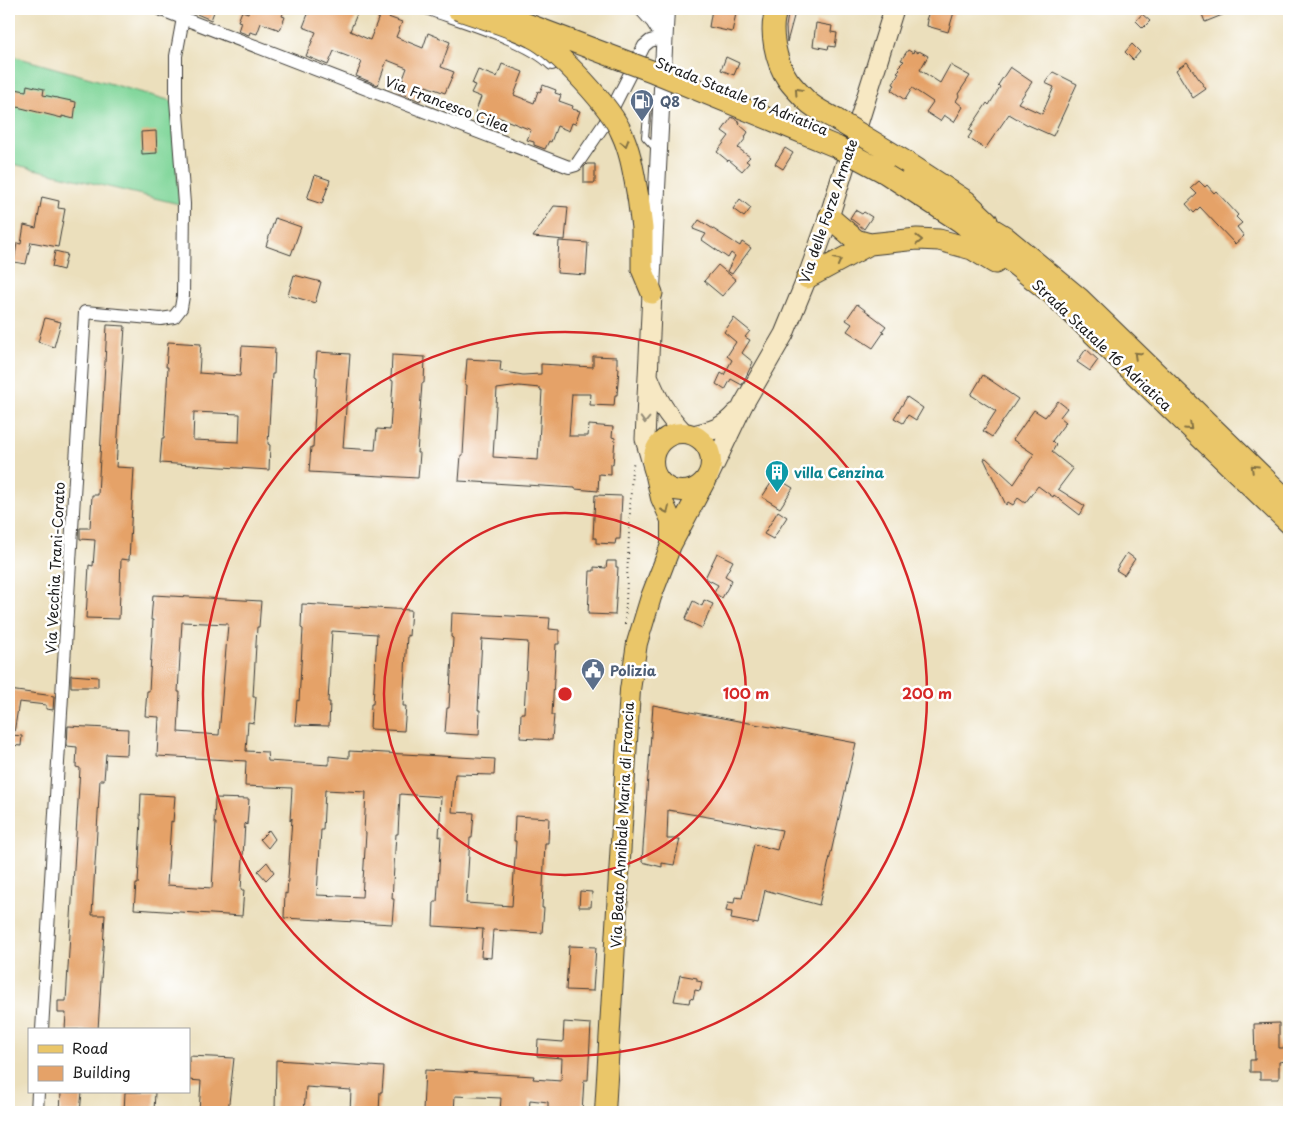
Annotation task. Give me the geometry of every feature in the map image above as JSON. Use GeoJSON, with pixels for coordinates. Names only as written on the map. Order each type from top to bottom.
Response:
{"type":"FeatureCollection","features":[{"type":"Feature","properties":{"kind":"highway"},"geometry":{"type":"LineString","coordinates":[[457,9],[533,37],[555,52],[603,104],[622,133],[631,164],[642,228],[642,269],[652,293]]}},
{"type":"Feature","properties":{"kind":"highway","name":"Strada Statale 16 Adriatica"},"geometry":{"type":"LineString","coordinates":[[488,9],[645,69],[836,146],[893,166],[1052,294],[1289,523]]}},
{"type":"Feature","properties":{"kind":"highway","name":"Strada Statale 16 Adriatica"},"geometry":{"type":"LineString","coordinates":[[520,9],[786,111],[893,166],[1004,236],[1079,298],[1289,502]]}},
{"type":"Feature","properties":{"kind":"highway"},"geometry":{"type":"LineString","coordinates":[[777,9],[773,36],[776,54],[788,80],[808,102],[836,120],[893,166]]}},
{"type":"Feature","properties":{"kind":"highway"},"geometry":{"type":"LineString","coordinates":[[829,217],[856,240],[870,244]]}},
{"type":"Feature","properties":{"kind":"highway"},"geometry":{"type":"LineString","coordinates":[[806,278],[870,244],[917,239],[931,240],[972,249],[1001,266],[1115,365],[1138,378]]}},
{"type":"Feature","properties":{"kind":"main road","name":"Via delle Forze Armate"},"geometry":{"type":"LineString","coordinates":[[707,478],[743,405],[784,334],[829,217],[894,9]]}},
{"type":"Feature","properties":{"kind":"main road"},"geometry":{"type":"LineString","coordinates":[[647,372],[661,405],[669,418],[688,434],[701,440],[707,446],[711,455],[712,464],[707,478],[698,488],[679,492],[662,484],[655,472],[645,439],[647,372],[652,293]]}},
{"type":"Feature","properties":{"kind":"main road","name":"Via delle Forze Armate"},"geometry":{"type":"LineString","coordinates":[[688,434],[707,432],[726,425],[743,405]]}},
{"type":"Feature","properties":{"kind":"main road"},"geometry":{"type":"LineString","coordinates":[[655,472],[653,458],[660,443],[667,437],[688,434]]}},
{"type":"Feature","properties":{"kind":"main road","name":"Via Beato Annibale Maria di Francia"},"geometry":{"type":"LineString","coordinates":[[655,472],[661,498],[671,520],[671,545]]}},
{"type":"Feature","properties":{"kind":"main road","name":"Via Beato Annibale Maria di Francia"},"geometry":{"type":"LineString","coordinates":[[605,1112],[630,690],[637,644],[651,597],[671,545],[707,478]]}},
{"type":"Feature","properties":{"kind":"street","name":"Via Francesco Cilea"},"geometry":{"type":"LineString","coordinates":[[159,9],[177,14],[569,167],[576,165],[606,123],[644,46],[650,41],[664,37]]}},
{"type":"Feature","properties":{"kind":"street"},"geometry":{"type":"LineString","coordinates":[[429,9],[514,41],[548,60],[579,91],[606,123]]}},
{"type":"Feature","properties":{"kind":"street"},"geometry":{"type":"LineString","coordinates":[[642,9],[654,21],[664,37]]}},
{"type":"Feature","properties":{"kind":"street"},"geometry":{"type":"LineString","coordinates":[[652,293],[666,9]]}},
{"type":"Feature","properties":{"kind":"street","name":"Via Vecchia Trani-Corato"},"geometry":{"type":"LineString","coordinates":[[42,1028],[85,312],[162,319],[174,317],[182,308],[184,204],[176,100],[177,14]]}},
{"type":"Feature","properties":{"kind":"street"},"geometry":{"type":"LineString","coordinates":[[37,1112],[38,1094]]}},
{"type":"Feature","properties":{"kind":"path"},"geometry":{"type":"LineString","coordinates":[[625,624],[632,467],[645,439]]}},
{"type":"Feature","properties":{"kind":"green space"},"geometry":{"type":"Polygon","coordinates":[[[9,55],[172,101],[179,204],[9,163],[9,55]]]}},
{"type":"Feature","properties":{"kind":"building"},"geometry":{"type":"Polygon","coordinates":[[[185,9],[215,9],[211,20],[185,9]]]}},
{"type":"Feature","properties":{"kind":"building"},"geometry":{"type":"Polygon","coordinates":[[[249,9],[285,9],[282,16],[285,17],[280,30],[261,23],[257,34],[250,32],[249,35],[238,31],[241,22],[238,21],[242,11],[248,13],[249,9]]]}},
{"type":"Feature","properties":{"kind":"building"},"geometry":{"type":"Polygon","coordinates":[[[310,9],[322,9],[332,13],[334,9],[359,9],[350,31],[370,40],[380,14],[402,22],[396,37],[423,48],[428,33],[450,42],[441,67],[454,72],[445,93],[426,86],[420,101],[398,92],[407,68],[387,60],[378,85],[356,76],[362,62],[334,51],[328,65],[306,56],[316,32],[303,27],[310,9]]]}},
{"type":"Feature","properties":{"kind":"building"},"geometry":{"type":"Polygon","coordinates":[[[712,9],[737,9],[732,32],[709,27],[712,9]]]}},
{"type":"Feature","properties":{"kind":"building"},"geometry":{"type":"Polygon","coordinates":[[[789,9],[796,9],[787,42],[786,27],[789,9]]]}},
{"type":"Feature","properties":{"kind":"building"},"geometry":{"type":"Polygon","coordinates":[[[930,9],[955,9],[948,32],[927,26],[928,20],[926,20],[930,9]]]}},
{"type":"Feature","properties":{"kind":"building"},"geometry":{"type":"Polygon","coordinates":[[[1200,9],[1237,9],[1205,22],[1200,9]]]}},
{"type":"Feature","properties":{"kind":"building"},"geometry":{"type":"Polygon","coordinates":[[[1142,14],[1150,21],[1143,28],[1136,21],[1142,14]]]}},
{"type":"Feature","properties":{"kind":"building"},"geometry":{"type":"Polygon","coordinates":[[[816,23],[832,26],[831,32],[837,33],[835,47],[829,46],[828,49],[813,46],[816,23]]]}},
{"type":"Feature","properties":{"kind":"building"},"geometry":{"type":"Polygon","coordinates":[[[1132,44],[1140,52],[1133,60],[1125,52],[1132,44]]]}},
{"type":"Feature","properties":{"kind":"building"},"geometry":{"type":"Polygon","coordinates":[[[908,50],[913,53],[914,50],[918,53],[919,51],[928,56],[920,70],[940,83],[950,65],[970,76],[958,94],[959,96],[956,101],[963,107],[954,122],[944,115],[940,121],[926,112],[933,102],[912,88],[905,100],[891,90],[899,73],[897,72],[900,69],[898,67],[904,61],[901,60],[908,50]]]}},
{"type":"Feature","properties":{"kind":"building"},"geometry":{"type":"Polygon","coordinates":[[[726,57],[739,63],[734,75],[721,70],[726,57]]]}},
{"type":"Feature","properties":{"kind":"building"},"geometry":{"type":"Polygon","coordinates":[[[1187,62],[1206,89],[1193,98],[1176,70],[1187,62]]]}},
{"type":"Feature","properties":{"kind":"building"},"geometry":{"type":"Polygon","coordinates":[[[502,64],[523,72],[514,95],[534,103],[538,91],[540,92],[543,85],[556,90],[555,93],[561,95],[559,101],[573,106],[572,109],[580,111],[575,124],[572,123],[569,131],[557,126],[551,142],[549,141],[545,149],[527,140],[531,130],[498,117],[494,128],[474,122],[481,97],[471,93],[475,85],[472,84],[478,70],[497,77],[502,64]]]}},
{"type":"Feature","properties":{"kind":"building"},"geometry":{"type":"Polygon","coordinates":[[[1010,67],[1032,82],[1018,103],[1042,114],[1054,87],[1045,83],[1053,72],[1077,84],[1053,136],[1009,114],[985,149],[968,138],[972,132],[969,130],[987,103],[989,105],[1000,87],[998,85],[1010,67]]]}},
{"type":"Feature","properties":{"kind":"building"},"geometry":{"type":"Polygon","coordinates":[[[27,85],[44,89],[43,95],[76,102],[74,119],[62,116],[62,118],[9,105],[9,88],[26,91],[27,85]]]}},
{"type":"Feature","properties":{"kind":"building"},"geometry":{"type":"Polygon","coordinates":[[[732,117],[740,122],[739,124],[748,132],[738,148],[750,157],[746,161],[749,163],[742,171],[717,152],[729,136],[722,131],[732,117]]]}},
{"type":"Feature","properties":{"kind":"building"},"geometry":{"type":"Polygon","coordinates":[[[156,131],[157,153],[142,154],[141,132],[156,131]]]}},
{"type":"Feature","properties":{"kind":"building"},"geometry":{"type":"Polygon","coordinates":[[[785,148],[793,153],[783,169],[775,164],[785,148]]]}},
{"type":"Feature","properties":{"kind":"building"},"geometry":{"type":"Polygon","coordinates":[[[587,164],[595,164],[595,183],[584,183],[584,167],[587,164]]]}},
{"type":"Feature","properties":{"kind":"building"},"geometry":{"type":"Polygon","coordinates":[[[315,175],[330,180],[322,204],[307,199],[315,175]]]}},
{"type":"Feature","properties":{"kind":"building"},"geometry":{"type":"Polygon","coordinates":[[[1199,181],[1205,187],[1207,185],[1214,193],[1216,191],[1238,215],[1236,217],[1242,223],[1237,227],[1244,236],[1235,244],[1200,207],[1194,213],[1186,204],[1197,194],[1191,188],[1199,181]]]}},
{"type":"Feature","properties":{"kind":"building"},"geometry":{"type":"Polygon","coordinates":[[[42,197],[59,201],[58,208],[65,209],[58,247],[31,242],[26,264],[14,262],[17,243],[21,244],[24,225],[36,228],[42,197]]]}},
{"type":"Feature","properties":{"kind":"building"},"geometry":{"type":"Polygon","coordinates":[[[740,199],[751,208],[744,217],[733,209],[740,199]]]}},
{"type":"Feature","properties":{"kind":"building"},"geometry":{"type":"Polygon","coordinates":[[[554,206],[568,207],[565,240],[533,237],[554,206]]]}},
{"type":"Feature","properties":{"kind":"building"},"geometry":{"type":"Polygon","coordinates":[[[855,210],[862,214],[864,212],[872,217],[864,229],[850,218],[855,210]]]}},
{"type":"Feature","properties":{"kind":"building"},"geometry":{"type":"Polygon","coordinates":[[[275,218],[301,227],[291,255],[266,246],[275,218]]]}},
{"type":"Feature","properties":{"kind":"building"},"geometry":{"type":"Polygon","coordinates":[[[699,220],[740,246],[742,242],[751,248],[732,274],[727,271],[735,256],[731,253],[728,258],[702,240],[706,234],[693,229],[699,220]]]}},
{"type":"Feature","properties":{"kind":"building"},"geometry":{"type":"Polygon","coordinates":[[[559,241],[588,243],[586,275],[557,273],[559,241]]]}},
{"type":"Feature","properties":{"kind":"building"},"geometry":{"type":"Polygon","coordinates":[[[55,251],[67,254],[63,270],[52,267],[55,251]]]}},
{"type":"Feature","properties":{"kind":"building"},"geometry":{"type":"Polygon","coordinates":[[[718,265],[736,280],[722,296],[704,281],[718,265]]]}},
{"type":"Feature","properties":{"kind":"building"},"geometry":{"type":"Polygon","coordinates":[[[294,275],[321,282],[315,303],[288,295],[294,275]]]}},
{"type":"Feature","properties":{"kind":"building"},"geometry":{"type":"Polygon","coordinates":[[[857,304],[886,326],[873,348],[847,331],[852,324],[846,320],[857,304]]]}},
{"type":"Feature","properties":{"kind":"building"},"geometry":{"type":"Polygon","coordinates":[[[45,318],[61,322],[54,347],[38,342],[45,318]]]}},
{"type":"Feature","properties":{"kind":"building"},"geometry":{"type":"Polygon","coordinates":[[[734,318],[750,331],[745,337],[750,340],[742,353],[753,362],[742,385],[731,379],[725,390],[716,384],[721,373],[724,375],[732,360],[727,356],[736,342],[724,332],[734,318]]]}},
{"type":"Feature","properties":{"kind":"building"},"geometry":{"type":"Polygon","coordinates":[[[107,325],[125,326],[116,467],[134,468],[129,560],[121,559],[119,619],[86,618],[89,565],[93,566],[95,540],[80,539],[80,528],[90,528],[92,495],[98,495],[107,325]]]}},
{"type":"Feature","properties":{"kind":"building"},"geometry":{"type":"Polygon","coordinates":[[[168,342],[201,344],[199,373],[240,376],[242,346],[275,348],[268,444],[270,445],[269,470],[160,463],[162,438],[164,438],[168,367],[166,367],[168,342]],[[194,412],[193,440],[239,442],[240,414],[194,412]]]}},
{"type":"Feature","properties":{"kind":"building"},"geometry":{"type":"Polygon","coordinates":[[[1086,349],[1098,360],[1090,371],[1077,362],[1086,349]]]}},
{"type":"Feature","properties":{"kind":"building"},"geometry":{"type":"Polygon","coordinates":[[[317,352],[350,354],[343,448],[375,450],[377,429],[390,430],[393,381],[391,380],[392,355],[425,357],[417,453],[420,453],[418,478],[309,472],[311,447],[313,447],[317,352]]]}},
{"type":"Feature","properties":{"kind":"building"},"geometry":{"type":"Polygon","coordinates":[[[593,356],[617,357],[617,368],[619,368],[617,395],[615,395],[614,406],[590,405],[591,394],[572,394],[569,436],[588,436],[589,425],[613,427],[612,437],[615,438],[611,475],[599,474],[598,491],[459,481],[461,455],[463,455],[467,359],[501,361],[500,371],[523,375],[541,374],[541,364],[593,367],[593,356]],[[519,386],[497,389],[493,457],[538,460],[542,390],[540,388],[519,386]]]}},
{"type":"Feature","properties":{"kind":"building"},"geometry":{"type":"Polygon","coordinates":[[[983,375],[1018,399],[992,437],[983,431],[996,411],[971,395],[983,375]]]}},
{"type":"Feature","properties":{"kind":"building"},"geometry":{"type":"Polygon","coordinates":[[[907,397],[923,408],[916,420],[908,415],[903,423],[894,418],[907,397]]]}},
{"type":"Feature","properties":{"kind":"building"},"geometry":{"type":"Polygon","coordinates":[[[1058,401],[1067,408],[1060,417],[1066,422],[1052,441],[1056,445],[1052,452],[1073,469],[1058,489],[1085,506],[1080,515],[1054,495],[1053,497],[1038,486],[1025,503],[1018,498],[1013,505],[1008,502],[1006,505],[984,459],[986,458],[1014,484],[1034,454],[1013,440],[1034,410],[1045,417],[1058,401]]]}},
{"type":"Feature","properties":{"kind":"building","name":"villa Cenzina"},"geometry":{"type":"Polygon","coordinates":[[[775,477],[793,488],[780,508],[762,497],[775,477]]]}},
{"type":"Feature","properties":{"kind":"building"},"geometry":{"type":"Polygon","coordinates":[[[595,495],[622,496],[620,539],[616,539],[615,544],[596,543],[596,538],[593,538],[595,495]]]}},
{"type":"Feature","properties":{"kind":"building"},"geometry":{"type":"Polygon","coordinates":[[[778,511],[787,517],[773,539],[764,534],[778,511]]]}},
{"type":"Feature","properties":{"kind":"building"},"geometry":{"type":"Polygon","coordinates":[[[717,553],[733,561],[725,576],[732,580],[722,598],[714,593],[718,585],[705,578],[717,553]]]}},
{"type":"Feature","properties":{"kind":"building"},"geometry":{"type":"Polygon","coordinates":[[[1127,553],[1135,559],[1124,575],[1116,570],[1127,553]]]}},
{"type":"Feature","properties":{"kind":"building"},"geometry":{"type":"Polygon","coordinates":[[[607,561],[616,561],[616,567],[618,567],[615,615],[588,614],[590,571],[594,571],[594,567],[606,568],[607,561]]]}},
{"type":"Feature","properties":{"kind":"building"},"geometry":{"type":"Polygon","coordinates":[[[153,595],[261,601],[259,627],[257,627],[253,697],[256,697],[254,723],[248,722],[246,751],[267,752],[268,761],[329,765],[329,756],[349,758],[349,751],[495,759],[494,775],[455,774],[452,812],[474,813],[472,838],[470,838],[466,903],[512,906],[516,841],[514,841],[515,816],[549,818],[548,843],[545,843],[542,933],[493,930],[491,958],[481,957],[483,929],[433,926],[434,902],[437,902],[441,797],[400,794],[392,899],[394,899],[392,924],[284,918],[292,818],[290,821],[292,788],[245,786],[246,761],[157,756],[159,717],[145,716],[147,691],[149,691],[153,620],[151,620],[153,595]],[[182,622],[178,732],[219,735],[228,624],[182,622]],[[325,790],[317,895],[362,897],[366,833],[364,832],[366,792],[325,790]]]}},
{"type":"Feature","properties":{"kind":"building"},"geometry":{"type":"Polygon","coordinates":[[[704,600],[713,604],[702,628],[685,620],[693,601],[702,606],[704,600]]]}},
{"type":"Feature","properties":{"kind":"building"},"geometry":{"type":"Polygon","coordinates":[[[302,604],[411,610],[409,636],[407,635],[403,706],[406,706],[404,731],[370,729],[377,634],[332,631],[328,702],[330,702],[329,726],[295,725],[297,700],[299,701],[303,629],[301,628],[302,604]]]}},
{"type":"Feature","properties":{"kind":"building"},"geometry":{"type":"Polygon","coordinates":[[[452,613],[550,618],[549,629],[559,630],[559,644],[556,644],[552,740],[520,738],[521,713],[524,713],[528,642],[482,639],[478,710],[480,710],[479,735],[445,733],[447,708],[449,708],[453,638],[451,637],[452,613]]]}},
{"type":"Feature","properties":{"kind":"building"},"geometry":{"type":"Polygon","coordinates":[[[71,675],[98,677],[98,687],[71,687],[71,675]]]}},
{"type":"Feature","properties":{"kind":"building"},"geometry":{"type":"Polygon","coordinates":[[[9,690],[54,696],[53,710],[46,709],[46,705],[19,702],[14,733],[9,733],[9,690]]]}},
{"type":"Feature","properties":{"kind":"building"},"geometry":{"type":"Polygon","coordinates":[[[653,705],[856,743],[819,905],[765,890],[758,924],[731,919],[732,912],[726,911],[728,902],[734,903],[735,897],[742,898],[754,844],[777,850],[782,830],[668,810],[667,839],[680,839],[674,865],[662,863],[662,867],[642,862],[653,705]]]}},
{"type":"Feature","properties":{"kind":"building"},"geometry":{"type":"Polygon","coordinates":[[[68,726],[128,729],[127,755],[106,754],[104,780],[100,780],[92,915],[105,915],[98,1028],[65,1028],[66,1013],[58,1013],[58,1001],[66,1001],[80,768],[76,767],[77,747],[67,746],[68,726]]]}},
{"type":"Feature","properties":{"kind":"building"},"geometry":{"type":"Polygon","coordinates":[[[12,735],[22,736],[21,746],[11,745],[12,735]]]}},
{"type":"Feature","properties":{"kind":"building"},"geometry":{"type":"Polygon","coordinates":[[[141,794],[175,796],[173,822],[171,821],[167,885],[212,888],[216,823],[214,823],[215,798],[249,799],[247,825],[245,823],[241,890],[244,890],[242,916],[134,909],[136,884],[138,884],[141,794]]]}},
{"type":"Feature","properties":{"kind":"building"},"geometry":{"type":"Polygon","coordinates":[[[269,830],[275,839],[268,848],[260,839],[269,830]]]}},
{"type":"Feature","properties":{"kind":"building"},"geometry":{"type":"Polygon","coordinates":[[[267,862],[274,872],[266,880],[258,871],[267,862]]]}},
{"type":"Feature","properties":{"kind":"building"},"geometry":{"type":"Polygon","coordinates":[[[580,891],[592,892],[591,907],[579,907],[580,891]]]}},
{"type":"Feature","properties":{"kind":"building"},"geometry":{"type":"Polygon","coordinates":[[[569,946],[596,947],[593,991],[566,990],[569,946]]]}},
{"type":"Feature","properties":{"kind":"building"},"geometry":{"type":"Polygon","coordinates":[[[680,975],[697,978],[697,981],[702,982],[700,991],[695,990],[693,999],[690,998],[689,1003],[674,1001],[680,975]]]}},
{"type":"Feature","properties":{"kind":"building"},"geometry":{"type":"Polygon","coordinates":[[[564,1022],[591,1024],[588,1080],[584,1080],[582,1112],[548,1112],[548,1102],[530,1100],[529,1112],[500,1112],[501,1098],[455,1096],[454,1112],[423,1111],[425,1070],[534,1076],[533,1079],[561,1081],[562,1058],[537,1056],[538,1040],[563,1042],[564,1022]]]}},
{"type":"Feature","properties":{"kind":"building"},"geometry":{"type":"Polygon","coordinates":[[[1279,1023],[1279,1048],[1285,1048],[1286,1061],[1279,1062],[1279,1079],[1260,1079],[1260,1072],[1250,1072],[1250,1060],[1255,1060],[1254,1024],[1279,1023]]]}},
{"type":"Feature","properties":{"kind":"building"},"geometry":{"type":"Polygon","coordinates":[[[190,1056],[234,1058],[228,1112],[199,1112],[201,1081],[190,1080],[190,1056]]]}},
{"type":"Feature","properties":{"kind":"building"},"geometry":{"type":"Polygon","coordinates":[[[276,1060],[384,1067],[379,1112],[350,1112],[351,1090],[306,1087],[304,1112],[275,1112],[276,1060]]]}},
{"type":"Feature","properties":{"kind":"building"},"geometry":{"type":"Polygon","coordinates":[[[61,1094],[82,1094],[80,1112],[60,1112],[61,1094]]]}},
{"type":"Feature","properties":{"kind":"building"},"geometry":{"type":"Polygon","coordinates":[[[125,1094],[155,1094],[154,1112],[124,1112],[125,1094]]]}},
{"type":"Feature","properties":{"kind":"place","name":"Q8"},"geometry":{"type":"Point","coordinates":[642,122]}},
{"type":"Feature","properties":{"kind":"place","name":"villa Cenzina"},"geometry":{"type":"Point","coordinates":[777,493]}},
{"type":"Feature","properties":{"kind":"place","name":"Polizia"},"geometry":{"type":"Point","coordinates":[593,691]}}]}
